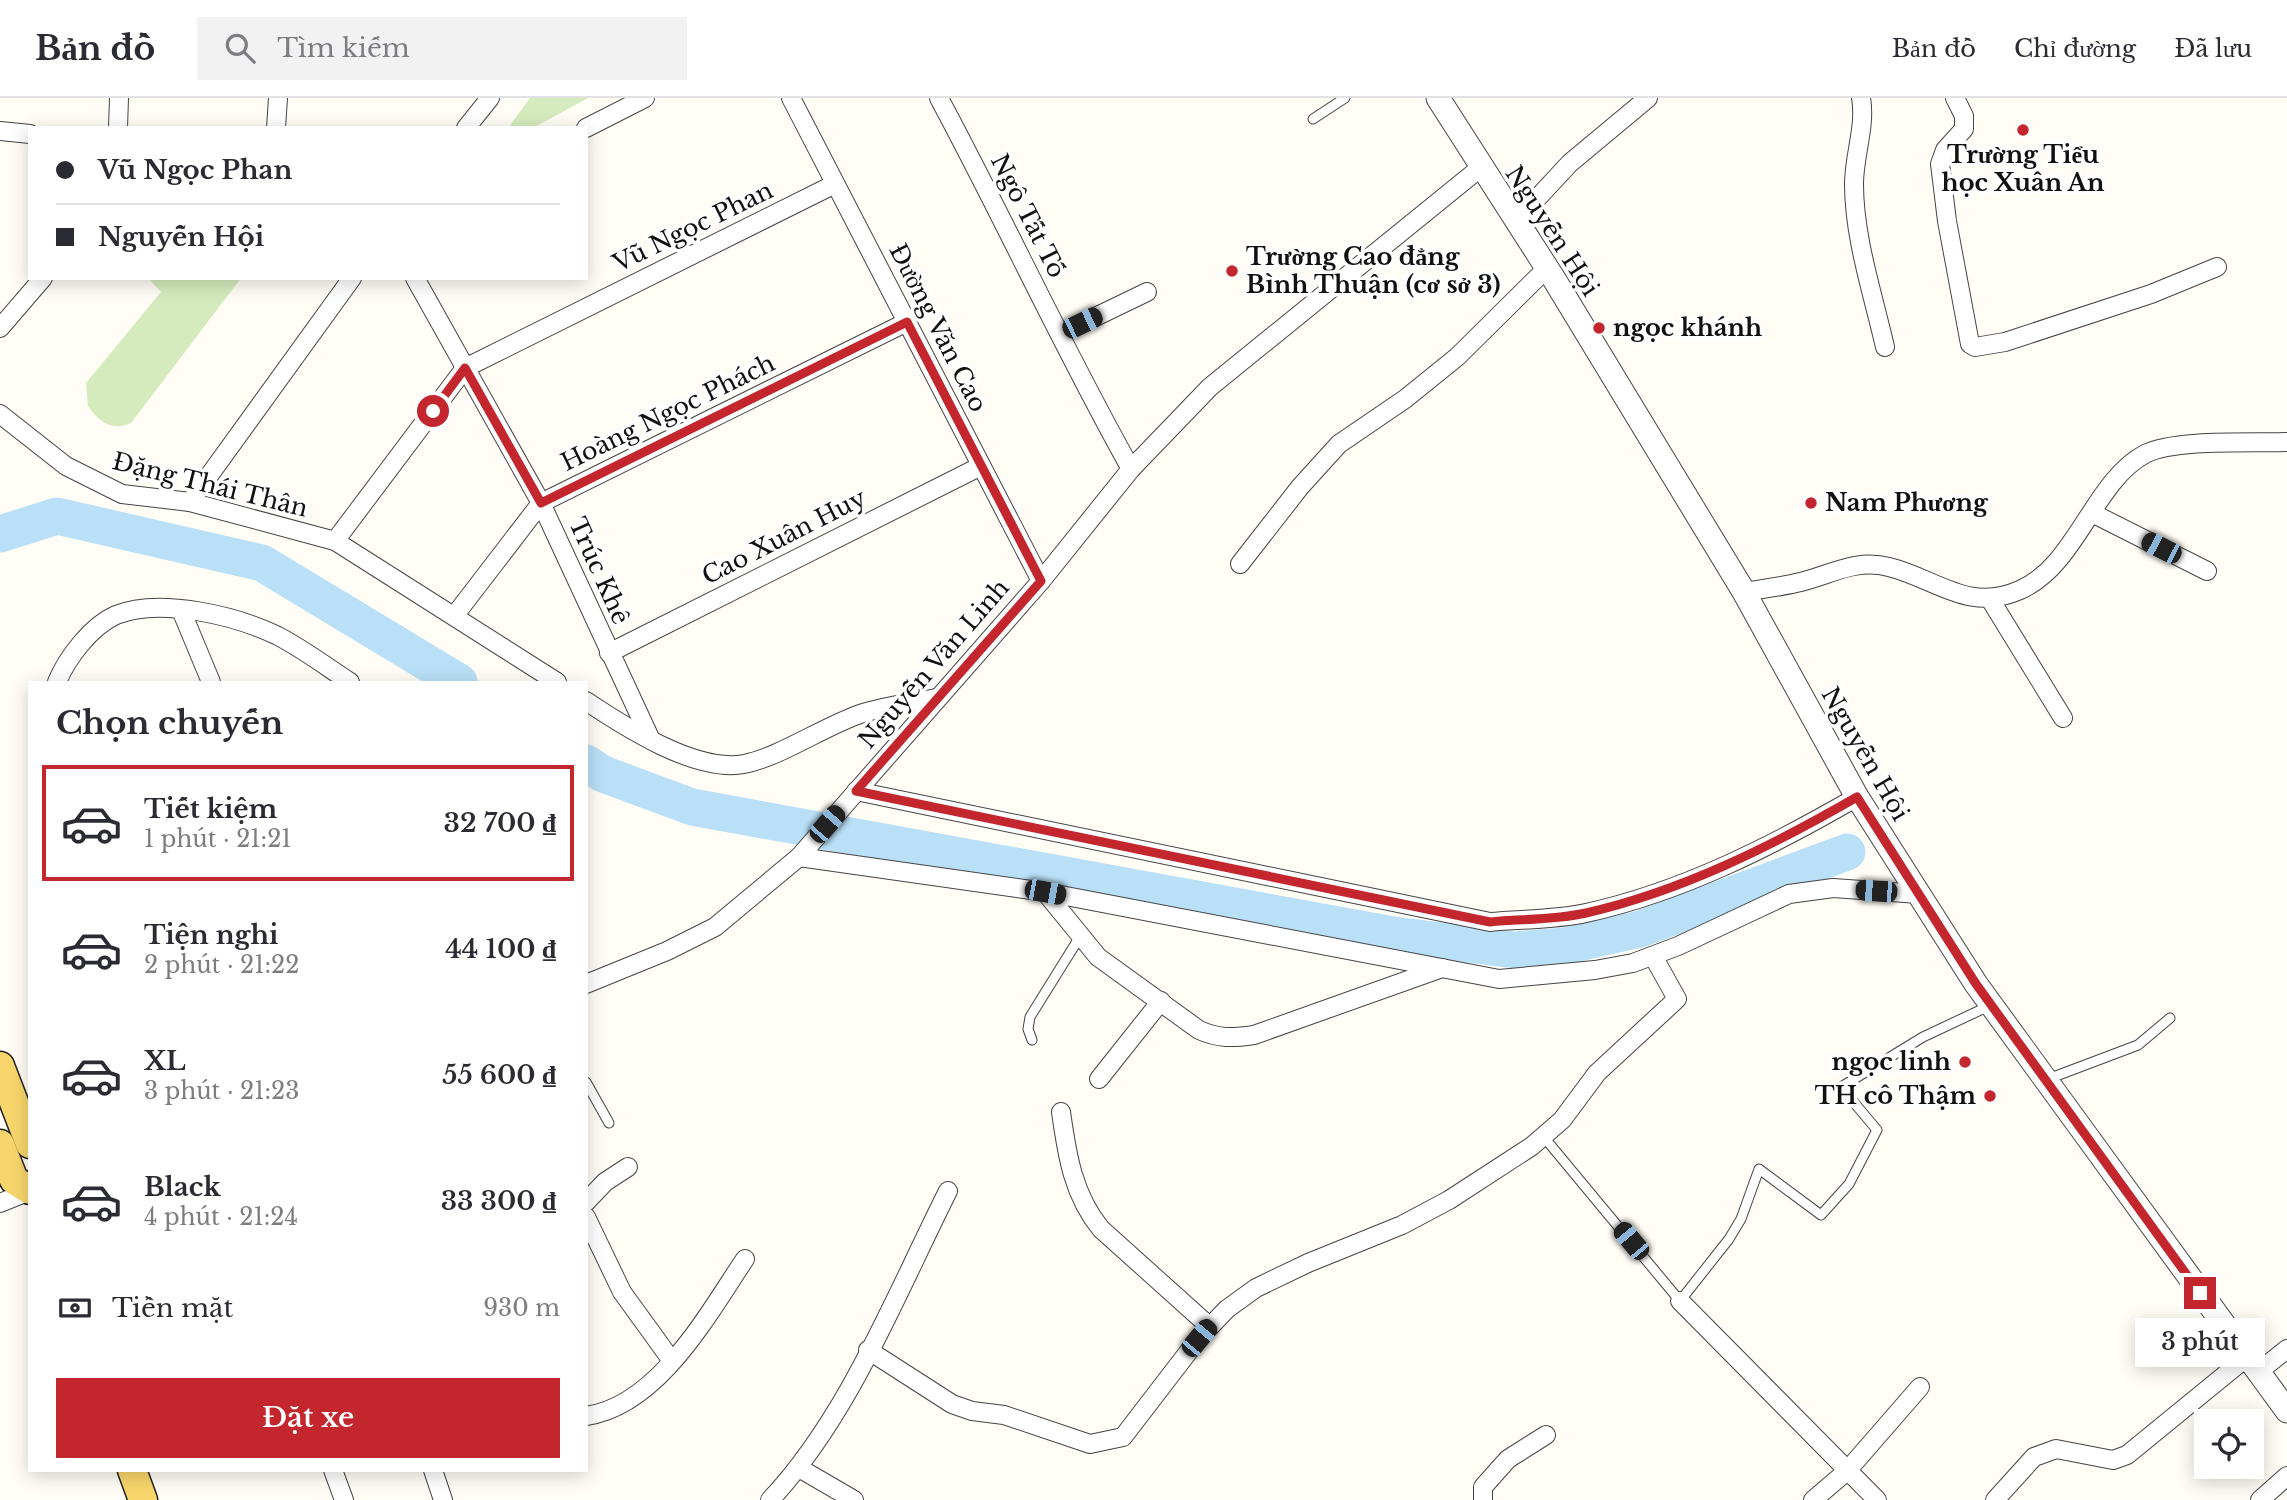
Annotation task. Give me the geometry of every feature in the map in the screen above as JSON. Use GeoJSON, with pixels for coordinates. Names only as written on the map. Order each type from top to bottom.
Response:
{"type":"FeatureCollection","features":[{"type":"Feature","properties":{"kind":"main road"},"geometry":{"type":"LineString","coordinates":[[0,1066],[28,1139]]}},
{"type":"Feature","properties":{"kind":"main road"},"geometry":{"type":"LineString","coordinates":[[0,1144],[14,1180],[28,1189]]}},
{"type":"Feature","properties":{"kind":"main road"},"geometry":{"type":"LineString","coordinates":[[133,1472],[143,1500]]}},
{"type":"Feature","properties":{"kind":"street"},"geometry":{"type":"LineString","coordinates":[[118,126],[119,98]]}},
{"type":"Feature","properties":{"kind":"street"},"geometry":{"type":"LineString","coordinates":[[276,126],[278,98]]}},
{"type":"Feature","properties":{"kind":"street"},"geometry":{"type":"LineString","coordinates":[[468,126],[490,98]]}},
{"type":"Feature","properties":{"kind":"street"},"geometry":{"type":"LineString","coordinates":[[588,127],[645,98]]}},
{"type":"Feature","properties":{"kind":"street","name":"Đường Văn Cao"},"geometry":{"type":"LineString","coordinates":[[791,98],[1041,581]]}},
{"type":"Feature","properties":{"kind":"street","name":"Ngô Tất Tố"},"geometry":{"type":"LineString","coordinates":[[939,98],[1131,469]]}},
{"type":"Feature","properties":{"kind":"street","name":"Nguyễn Hội"},"geometry":{"type":"LineString","coordinates":[[1438,98],[1480,168],[1547,268],[1744,592],[1857,797],[1991,1006],[2287,1410]]}},
{"type":"Feature","properties":{"kind":"street"},"geometry":{"type":"LineString","coordinates":[[1517,220],[1570,163],[1648,98]]}},
{"type":"Feature","properties":{"kind":"street"},"geometry":{"type":"LineString","coordinates":[[1860,98],[1862,120],[1854,182],[1855,208],[1885,347]]}},
{"type":"Feature","properties":{"kind":"street"},"geometry":{"type":"LineString","coordinates":[[1955,98],[1964,116],[1964,129],[1945,150],[1940,164],[1947,221],[1970,344],[1975,347],[2033,333],[2151,294],[2217,267]]}},
{"type":"Feature","properties":{"kind":"street"},"geometry":{"type":"LineString","coordinates":[[0,131],[28,134]]}},
{"type":"Feature","properties":{"kind":"street","name":"Nguyễn Văn Linh"},"geometry":{"type":"LineString","coordinates":[[799,857],[1041,581],[1131,469],[1210,387],[1480,168]]}},
{"type":"Feature","properties":{"kind":"street","name":"Vũ Ngọc Phan"},"geometry":{"type":"LineString","coordinates":[[335,541],[465,368],[835,184]]}},
{"type":"Feature","properties":{"kind":"street"},"geometry":{"type":"LineString","coordinates":[[1240,564],[1300,487],[1339,444],[1405,399],[1457,358],[1547,268]]}},
{"type":"Feature","properties":{"kind":"street"},"geometry":{"type":"LineString","coordinates":[[0,328],[41,280]]}},
{"type":"Feature","properties":{"kind":"street"},"geometry":{"type":"LineString","coordinates":[[190,502],[351,280]]}},
{"type":"Feature","properties":{"kind":"street","name":"Trúc Khê"},"geometry":{"type":"LineString","coordinates":[[416,280],[541,503],[651,740]]}},
{"type":"Feature","properties":{"kind":"street"},"geometry":{"type":"LineString","coordinates":[[1060,334],[1147,292]]}},
{"type":"Feature","properties":{"kind":"street","name":"Hoàng Ngọc Phách"},"geometry":{"type":"LineString","coordinates":[[455,615],[541,503],[907,322]]}},
{"type":"Feature","properties":{"kind":"street","name":"Đặng Thái Thân"},"geometry":{"type":"LineString","coordinates":[[0,414],[66,466],[93,482],[122,494],[190,502],[335,541],[555,681]]}},
{"type":"Feature","properties":{"kind":"street"},"geometry":{"type":"LineString","coordinates":[[1744,592],[1799,582],[1840,567],[1867,564],[1888,567],[1964,597],[1990,599],[2022,590],[2052,568],[2125,470],[2144,455],[2166,447],[2287,442]]}},
{"type":"Feature","properties":{"kind":"street","name":"Cao Xuân Huy"},"geometry":{"type":"LineString","coordinates":[[609,653],[981,466]]}},
{"type":"Feature","properties":{"kind":"street"},"geometry":{"type":"LineString","coordinates":[[2092,513],[2207,571]]}},
{"type":"Feature","properties":{"kind":"street"},"geometry":{"type":"LineString","coordinates":[[1990,599],[2063,718]]}},
{"type":"Feature","properties":{"kind":"street"},"geometry":{"type":"LineString","coordinates":[[58,681],[74,653],[115,616],[139,610],[181,610],[218,615],[258,628],[279,637],[348,681]]}},
{"type":"Feature","properties":{"kind":"street"},"geometry":{"type":"LineString","coordinates":[[181,610],[211,681]]}},
{"type":"Feature","properties":{"kind":"street"},"geometry":{"type":"LineString","coordinates":[[588,702],[651,740],[714,764],[744,764],[862,714],[936,698]]}},
{"type":"Feature","properties":{"kind":"street"},"geometry":{"type":"LineString","coordinates":[[856,791],[1490,922],[1584,913],[1666,890],[1785,839],[1857,797]]}},
{"type":"Feature","properties":{"kind":"street"},"geometry":{"type":"LineString","coordinates":[[588,983],[667,951],[715,927],[799,857],[1045,892],[1500,979],[1594,970],[1653,956],[1789,894],[1833,888],[1919,894]]}},
{"type":"Feature","properties":{"kind":"street"},"geometry":{"type":"LineString","coordinates":[[1045,892],[1082,933],[1098,957],[1199,1030],[1214,1037],[1231,1039],[1254,1035],[1443,968]]}},
{"type":"Feature","properties":{"kind":"street"},"geometry":{"type":"LineString","coordinates":[[868,1350],[952,1404],[972,1411],[1004,1415],[1090,1444],[1124,1437],[1209,1326],[1256,1288],[1308,1263],[1402,1225],[1449,1200],[1562,1120],[1597,1073],[1677,999],[1653,956]]}},
{"type":"Feature","properties":{"kind":"street"},"geometry":{"type":"LineString","coordinates":[[1100,1079],[1161,1001]]}},
{"type":"Feature","properties":{"kind":"street"},"geometry":{"type":"LineString","coordinates":[[1061,1112],[1075,1184],[1089,1214],[1209,1326]]}},
{"type":"Feature","properties":{"kind":"street"},"geometry":{"type":"LineString","coordinates":[[588,1200],[605,1182],[628,1167]]}},
{"type":"Feature","properties":{"kind":"street"},"geometry":{"type":"LineString","coordinates":[[0,1203],[28,1191]]}},
{"type":"Feature","properties":{"kind":"street"},"geometry":{"type":"LineString","coordinates":[[770,1500],[799,1468],[868,1350],[948,1191]]}},
{"type":"Feature","properties":{"kind":"street"},"geometry":{"type":"LineString","coordinates":[[588,1221],[622,1292],[672,1361]]}},
{"type":"Feature","properties":{"kind":"street"},"geometry":{"type":"LineString","coordinates":[[588,1415],[621,1405],[672,1361],[700,1329],[745,1259]]}},
{"type":"Feature","properties":{"kind":"street"},"geometry":{"type":"LineString","coordinates":[[1680,1300],[1877,1500]]}},
{"type":"Feature","properties":{"kind":"street"},"geometry":{"type":"LineString","coordinates":[[1995,1500],[2034,1457],[2056,1449],[2113,1460],[2127,1455],[2253,1365],[2287,1349]]}},
{"type":"Feature","properties":{"kind":"street"},"geometry":{"type":"LineString","coordinates":[[1813,1500],[1847,1471],[1920,1387]]}},
{"type":"Feature","properties":{"kind":"street"},"geometry":{"type":"LineString","coordinates":[[1483,1500],[1483,1487],[1508,1459],[1546,1434]]}},
{"type":"Feature","properties":{"kind":"street"},"geometry":{"type":"LineString","coordinates":[[799,1468],[855,1500]]}},
{"type":"Feature","properties":{"kind":"street"},"geometry":{"type":"LineString","coordinates":[[334,1472],[344,1500]]}},
{"type":"Feature","properties":{"kind":"street"},"geometry":{"type":"LineString","coordinates":[[434,1472],[443,1500]]}},
{"type":"Feature","properties":{"kind":"street"},"geometry":{"type":"LineString","coordinates":[[2260,1500],[2287,1476]]}},
{"type":"Feature","properties":{"kind":"lane"},"geometry":{"type":"LineString","coordinates":[[1312,119],[1345,98]]}},
{"type":"Feature","properties":{"kind":"lane"},"geometry":{"type":"LineString","coordinates":[[1032,1040],[1028,1028],[1030,1017],[1082,933]]}},
{"type":"Feature","properties":{"kind":"lane"},"geometry":{"type":"LineString","coordinates":[[1543,1136],[1680,1300],[1729,1240],[1741,1219],[1759,1169],[1821,1215],[1849,1184],[1877,1130],[1841,1087],[1923,1037],[1991,1006]]}},
{"type":"Feature","properties":{"kind":"lane"},"geometry":{"type":"LineString","coordinates":[[2046,1080],[2138,1045],[2170,1018]]}},
{"type":"Feature","properties":{"kind":"lane"},"geometry":{"type":"LineString","coordinates":[[588,1086],[609,1123]]}},
{"type":"Feature","properties":{"kind":"green space"},"geometry":{"type":"Polygon","coordinates":[[[530,98],[588,98],[537,126],[509,126],[530,98]]]}},
{"type":"Feature","properties":{"kind":"green space"},"geometry":{"type":"Polygon","coordinates":[[[150,280],[239,280],[131,423],[118,426],[106,424],[88,406],[86,383],[161,292],[150,280]]]}},
{"type":"Feature","properties":{"kind":"waterway"},"geometry":{"type":"LineString","coordinates":[[0,534],[57,516],[262,563],[457,681]]}},
{"type":"Feature","properties":{"kind":"waterway"},"geometry":{"type":"LineString","coordinates":[[588,764],[603,774],[692,807],[1393,935],[1515,950],[1565,946],[1640,929],[1847,852]]}},
{"type":"Feature","properties":{"kind":"place","name":"Trường Tiểu học Xuân An"},"geometry":{"type":"Point","coordinates":[2023,130]}},
{"type":"Feature","properties":{"kind":"place","name":"Trường Cao đẳng Bình Thuận (cơ sở 3)"},"geometry":{"type":"Point","coordinates":[1232,271]}},
{"type":"Feature","properties":{"kind":"place","name":"ngọc khánh"},"geometry":{"type":"Point","coordinates":[1599,328]}},
{"type":"Feature","properties":{"kind":"place","name":"Nam Phương"},"geometry":{"type":"Point","coordinates":[1811,503]}},
{"type":"Feature","properties":{"kind":"place","name":"ngọc linh"},"geometry":{"type":"Point","coordinates":[1965,1062]}},
{"type":"Feature","properties":{"kind":"place","name":"TH cô Thậm"},"geometry":{"type":"Point","coordinates":[1990,1096]}},
{"type":"Feature","properties":{"kind":"route"},"geometry":{"type":"LineString","coordinates":[[433,411],[465,368],[541,503],[907,322],[1041,581],[856,791],[1490,922],[1584,913],[1666,890],[1785,839],[1857,797],[1976,984],[2200,1293]]}}]}
